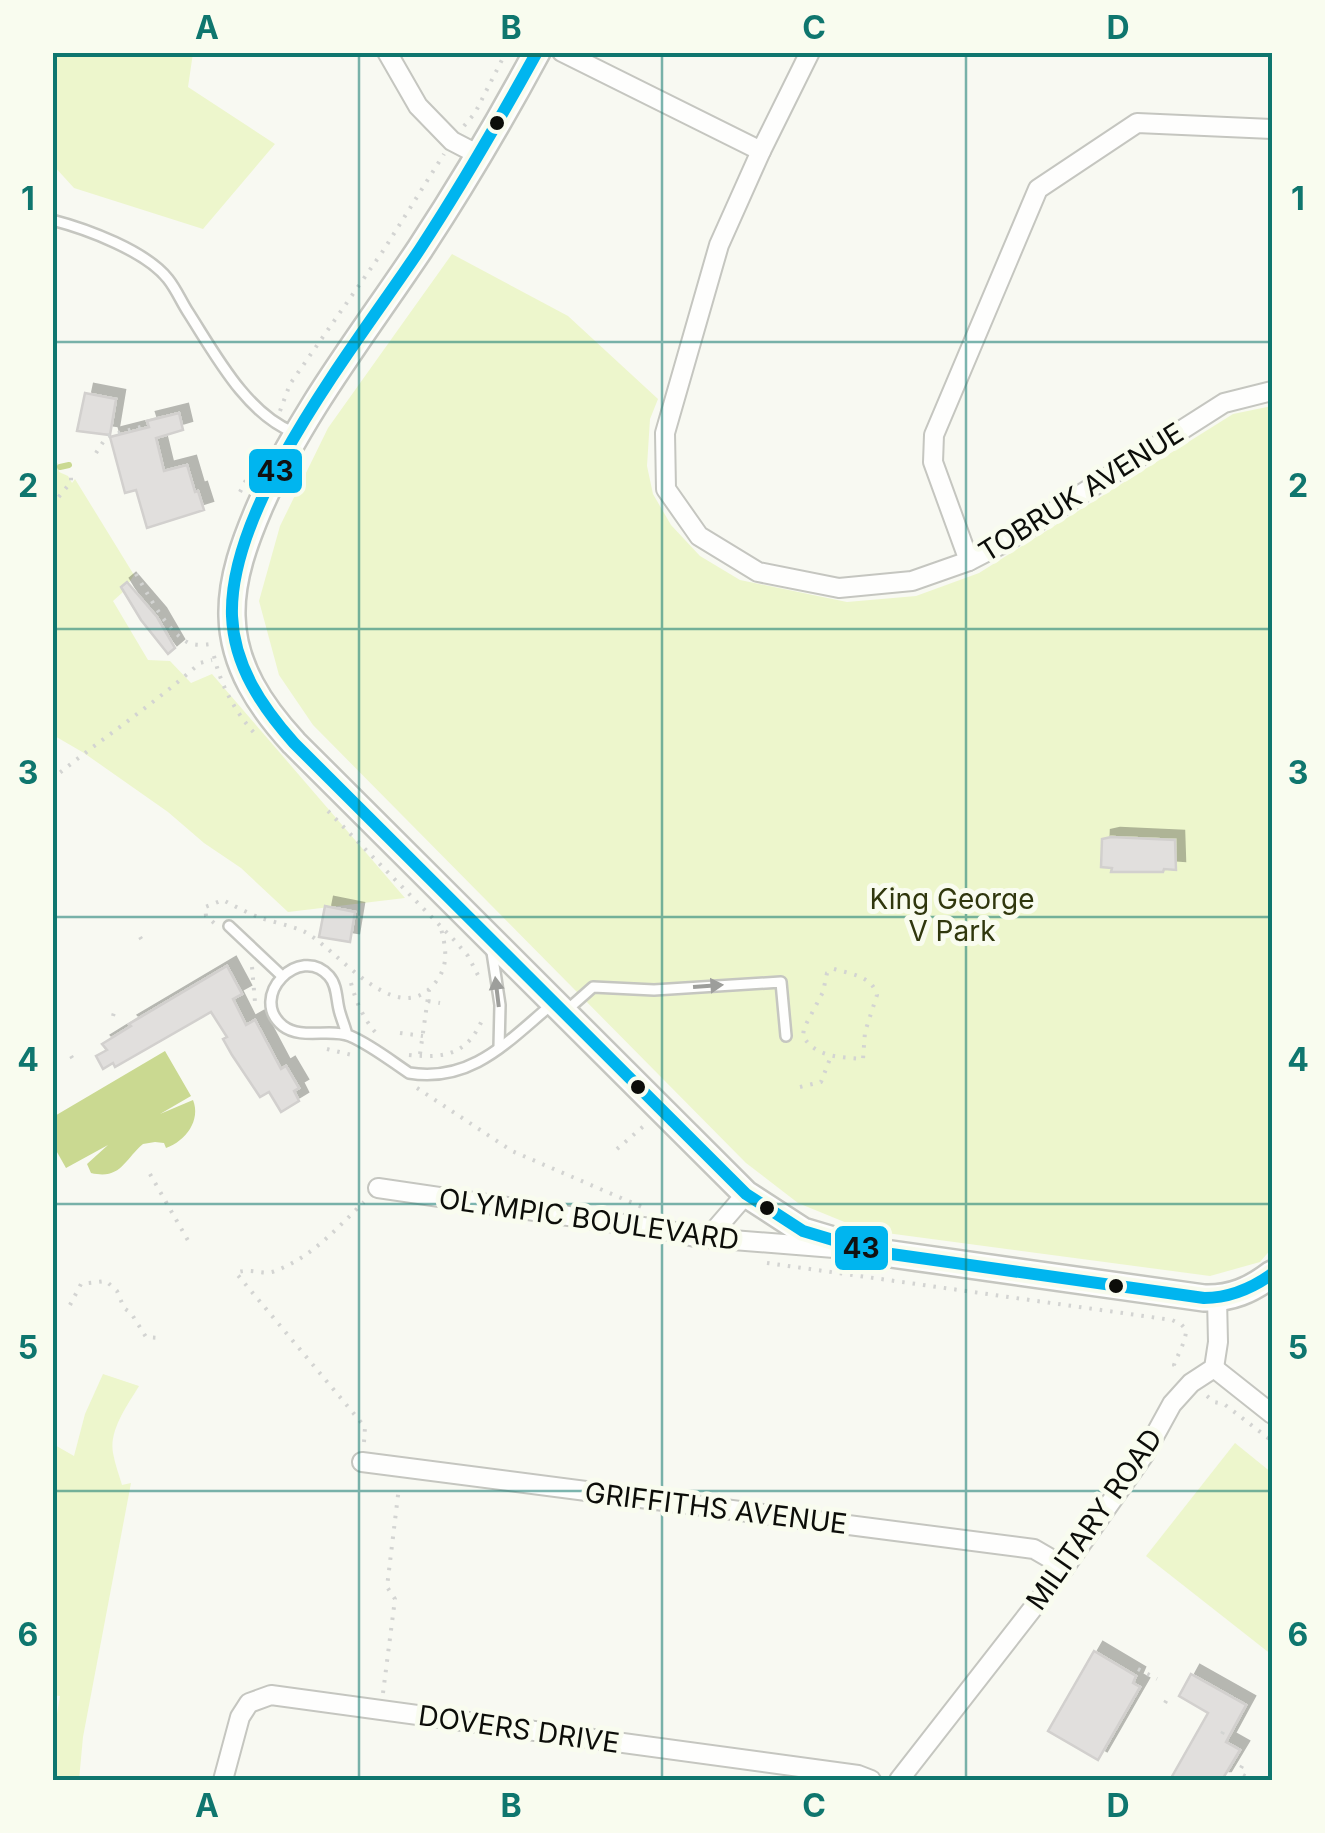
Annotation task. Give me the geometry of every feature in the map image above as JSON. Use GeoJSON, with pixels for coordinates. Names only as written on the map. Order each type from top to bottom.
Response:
{"type":"FeatureCollection","features":[{"type":"Feature","properties":{"kind":"main road"},"geometry":{"type":"LineString","coordinates":[[537,52],[422,246],[296,433],[252,525],[238,566],[232,618],[243,668],[253,691],[275,722],[746,1194],[803,1231],[870,1251]]}},
{"type":"Feature","properties":{"kind":"main road","name":"OLYMPIC BOULEVARD"},"geometry":{"type":"LineString","coordinates":[[870,1251],[1155,1293],[1217,1298]]}},
{"type":"Feature","properties":{"kind":"main road"},"geometry":{"type":"LineString","coordinates":[[1217,1298],[1237,1295],[1272,1274]]}},
{"type":"Feature","properties":{"kind":"street"},"geometry":{"type":"LineString","coordinates":[[387,52],[418,106],[452,141],[478,154]]}},
{"type":"Feature","properties":{"kind":"street"},"geometry":{"type":"LineString","coordinates":[[562,52],[761,151]]}},
{"type":"Feature","properties":{"kind":"street","name":"TOBRUK AVENUE"},"geometry":{"type":"LineString","coordinates":[[810,52],[718,245],[665,433],[666,489],[699,536],[758,572],[839,588],[912,581],[969,561],[1006,542],[1224,403],[1272,392]]}},
{"type":"Feature","properties":{"kind":"street"},"geometry":{"type":"LineString","coordinates":[[969,561],[933,462],[934,436],[1038,189],[1138,123],[1272,129]]}},
{"type":"Feature","properties":{"kind":"street","name":"OLYMPIC BOULEVARD"},"geometry":{"type":"LineString","coordinates":[[378,1188],[695,1237],[870,1251]]}},
{"type":"Feature","properties":{"kind":"street"},"geometry":{"type":"LineString","coordinates":[[695,1237],[714,1231],[746,1194]]}},
{"type":"Feature","properties":{"kind":"street"},"geometry":{"type":"LineString","coordinates":[[1217,1298],[1214,1368],[1272,1414]]}},
{"type":"Feature","properties":{"kind":"street","name":"MILITARY ROAD"},"geometry":{"type":"LineString","coordinates":[[899,1780],[1064,1567],[1144,1456],[1172,1404],[1190,1383],[1214,1368]]}},
{"type":"Feature","properties":{"kind":"street","name":"GRIFFITHS AVENUE"},"geometry":{"type":"LineString","coordinates":[[362,1462],[1034,1549],[1064,1567]]}},
{"type":"Feature","properties":{"kind":"street","name":"DOVERS DRIVE"},"geometry":{"type":"LineString","coordinates":[[223,1780],[240,1717],[249,1703],[270,1696],[858,1775],[871,1780]]}},
{"type":"Feature","properties":{"kind":"lane"},"geometry":{"type":"LineString","coordinates":[[54,219],[112,241],[148,261],[167,278],[233,382],[275,424],[296,433]]}},
{"type":"Feature","properties":{"kind":"lane"},"geometry":{"type":"LineString","coordinates":[[224,926],[282,976]]}},
{"type":"Feature","properties":{"kind":"lane"},"geometry":{"type":"LineString","coordinates":[[490,936],[500,1005],[498,1048]]}},
{"type":"Feature","properties":{"kind":"lane"},"geometry":{"type":"LineString","coordinates":[[348,1035],[329,975],[306,966],[282,976],[272,997],[275,1017],[282,1025],[298,1032],[348,1035],[409,1074],[442,1074],[479,1063],[593,986],[654,990],[780,982],[786,1036]]}},
{"type":"Feature","properties":{"kind":"path"},"geometry":{"type":"LineString","coordinates":[[96,453],[107,436],[148,425]]}},
{"type":"Feature","properties":{"kind":"path"},"geometry":{"type":"LineString","coordinates":[[52,505],[71,482],[71,470]]}},
{"type":"Feature","properties":{"kind":"path"},"geometry":{"type":"LineString","coordinates":[[136,574],[157,609],[187,643],[212,644]]}},
{"type":"Feature","properties":{"kind":"path"},"geometry":{"type":"LineString","coordinates":[[52,779],[200,664],[214,659]]}},
{"type":"Feature","properties":{"kind":"path"},"geometry":{"type":"LineString","coordinates":[[224,926],[206,916],[205,907],[222,900],[258,917],[306,932],[351,971],[390,995],[417,995],[438,980],[446,957],[440,925],[468,956],[480,980]]}},
{"type":"Feature","properties":{"kind":"path"},"geometry":{"type":"LineString","coordinates":[[312,953],[320,944]]}},
{"type":"Feature","properties":{"kind":"path"},"geometry":{"type":"LineString","coordinates":[[248,957],[260,1013]]}},
{"type":"Feature","properties":{"kind":"path"},"geometry":{"type":"LineString","coordinates":[[834,970],[865,978],[877,995],[865,1032],[864,1059],[831,1056],[813,1049],[803,1036],[824,992],[828,973],[834,970]]}},
{"type":"Feature","properties":{"kind":"path"},"geometry":{"type":"LineString","coordinates":[[351,983],[367,1023],[380,1037]]}},
{"type":"Feature","properties":{"kind":"path"},"geometry":{"type":"LineString","coordinates":[[420,1056],[429,990]]}},
{"type":"Feature","properties":{"kind":"path"},"geometry":{"type":"LineString","coordinates":[[428,1001],[440,1003]]}},
{"type":"Feature","properties":{"kind":"path"},"geometry":{"type":"LineString","coordinates":[[113,1016],[115,1009]]}},
{"type":"Feature","properties":{"kind":"path"},"geometry":{"type":"LineString","coordinates":[[396,1048],[411,1056],[452,1054],[476,1035],[484,1016]]}},
{"type":"Feature","properties":{"kind":"path"},"geometry":{"type":"LineString","coordinates":[[400,1033],[423,1036]]}},
{"type":"Feature","properties":{"kind":"path"},"geometry":{"type":"LineString","coordinates":[[322,1048],[357,1056]]}},
{"type":"Feature","properties":{"kind":"path"},"geometry":{"type":"LineString","coordinates":[[800,1087],[822,1082],[831,1056]]}},
{"type":"Feature","properties":{"kind":"path"},"geometry":{"type":"LineString","coordinates":[[403,1084],[420,1089],[512,1151],[644,1208],[670,1231]]}},
{"type":"Feature","properties":{"kind":"path"},"geometry":{"type":"LineString","coordinates":[[617,1149],[644,1127],[650,1116]]}},
{"type":"Feature","properties":{"kind":"path"},"geometry":{"type":"LineString","coordinates":[[150,1174],[190,1244]]}},
{"type":"Feature","properties":{"kind":"path"},"geometry":{"type":"LineString","coordinates":[[362,1462],[365,1426],[236,1274],[244,1270],[270,1274],[311,1253],[378,1188]]}},
{"type":"Feature","properties":{"kind":"path"},"geometry":{"type":"LineString","coordinates":[[757,1262],[1172,1320],[1186,1330],[1174,1365]]}},
{"type":"Feature","properties":{"kind":"path"},"geometry":{"type":"LineString","coordinates":[[70,1305],[82,1284],[106,1281],[118,1291],[124,1308],[131,1312],[146,1337],[159,1338]]}},
{"type":"Feature","properties":{"kind":"path"},"geometry":{"type":"LineString","coordinates":[[1214,1402],[1224,1404],[1272,1440]]}},
{"type":"Feature","properties":{"kind":"path"},"geometry":{"type":"LineString","coordinates":[[381,1710],[395,1598],[387,1587],[397,1499]]}},
{"type":"Feature","properties":{"kind":"path"},"geometry":{"type":"LineString","coordinates":[[1138,1669],[1157,1679]]}},
{"type":"Feature","properties":{"kind":"path"},"geometry":{"type":"LineString","coordinates":[[1165,1703],[1169,1696]]}},
{"type":"Feature","properties":{"kind":"path"},"geometry":{"type":"LineString","coordinates":[[1222,1734],[1226,1728]]}},
{"type":"Feature","properties":{"kind":"green space"},"geometry":{"type":"Polygon","coordinates":[[[53,52],[193,53],[188,87],[275,144],[203,229],[74,188],[53,165],[53,52]]]}},
{"type":"Feature","properties":{"kind":"green space","name":"King George V Park"},"geometry":{"type":"Polygon","coordinates":[[[452,254],[568,316],[658,399],[650,419],[647,466],[653,494],[671,525],[700,556],[740,580],[847,602],[916,596],[979,573],[1233,414],[1272,406],[1272,1248],[1260,1262],[1210,1276],[864,1230],[798,1203],[746,1163],[313,725],[279,675],[259,601],[280,526],[328,428],[452,254]]]}},
{"type":"Feature","properties":{"kind":"green space"},"geometry":{"type":"Polygon","coordinates":[[[52,457],[59,472],[72,483],[75,479],[134,575],[113,601],[148,660],[170,661],[191,683],[212,674],[405,898],[288,912],[241,868],[168,812],[53,735],[52,457]]]}},
{"type":"Feature","properties":{"kind":"green space"},"geometry":{"type":"Polygon","coordinates":[[[103,1374],[139,1386],[120,1418],[112,1444],[122,1485],[131,1483],[83,1737],[79,1780],[53,1780],[53,1716],[57,1714],[60,1696],[52,1695],[53,1444],[74,1456],[85,1414],[103,1374]]]}},
{"type":"Feature","properties":{"kind":"green space"},"geometry":{"type":"Polygon","coordinates":[[[1235,1443],[1272,1473],[1272,1655],[1146,1556],[1235,1443]]]}},
{"type":"Feature","properties":{"kind":"shaded area"},"geometry":{"type":"Polygon","coordinates":[[[165,1051],[191,1096],[160,1114],[193,1100],[195,1115],[185,1135],[166,1148],[164,1143],[143,1144],[109,1174],[91,1173],[87,1164],[108,1145],[66,1168],[53,1145],[53,1117],[165,1051]]]}},
{"type":"Feature","properties":{"kind":"building"},"geometry":{"type":"Polygon","coordinates":[[[85,393],[116,399],[110,435],[77,431],[85,393]]]}},
{"type":"Feature","properties":{"kind":"building"},"geometry":{"type":"Polygon","coordinates":[[[179,413],[183,430],[156,438],[164,471],[187,465],[204,510],[147,528],[136,490],[125,493],[110,437],[149,427],[147,421],[179,413]]]}},
{"type":"Feature","properties":{"kind":"building"},"geometry":{"type":"Polygon","coordinates":[[[127,582],[157,617],[175,648],[168,654],[121,587],[127,582]]]}},
{"type":"Feature","properties":{"kind":"building"},"geometry":{"type":"Polygon","coordinates":[[[1102,839],[1175,840],[1176,870],[1111,872],[1112,868],[1101,867],[1102,839]]]}},
{"type":"Feature","properties":{"kind":"building"},"geometry":{"type":"Polygon","coordinates":[[[325,906],[355,912],[350,942],[319,937],[325,906]]]}},
{"type":"Feature","properties":{"kind":"building"},"geometry":{"type":"Polygon","coordinates":[[[227,966],[242,994],[233,999],[246,1025],[255,1020],[281,1069],[286,1066],[299,1088],[294,1091],[299,1101],[281,1112],[269,1092],[260,1097],[232,1055],[223,1039],[227,1037],[211,1012],[115,1067],[113,1063],[103,1069],[96,1056],[107,1050],[102,1044],[227,966]]]}},
{"type":"Feature","properties":{"kind":"building"},"geometry":{"type":"Polygon","coordinates":[[[1094,1651],[1136,1676],[1133,1683],[1140,1687],[1098,1760],[1048,1731],[1094,1651]]]}},
{"type":"Feature","properties":{"kind":"building"},"geometry":{"type":"Polygon","coordinates":[[[1191,1674],[1246,1705],[1226,1742],[1240,1750],[1222,1780],[1170,1780],[1208,1713],[1179,1696],[1191,1674]]]}},
{"type":"Feature","properties":{"kind":"waterway"},"geometry":{"type":"LineString","coordinates":[[60,467],[69,465]]}},
{"type":"Feature","properties":{"kind":"transit line","name":"43"},"geometry":{"type":"LineString","coordinates":[[537,52],[436,225],[302,425],[251,524],[236,572],[232,616],[238,652],[261,700],[294,743],[746,1194],[803,1231],[870,1251],[1204,1298],[1240,1292],[1272,1274]]}}]}
